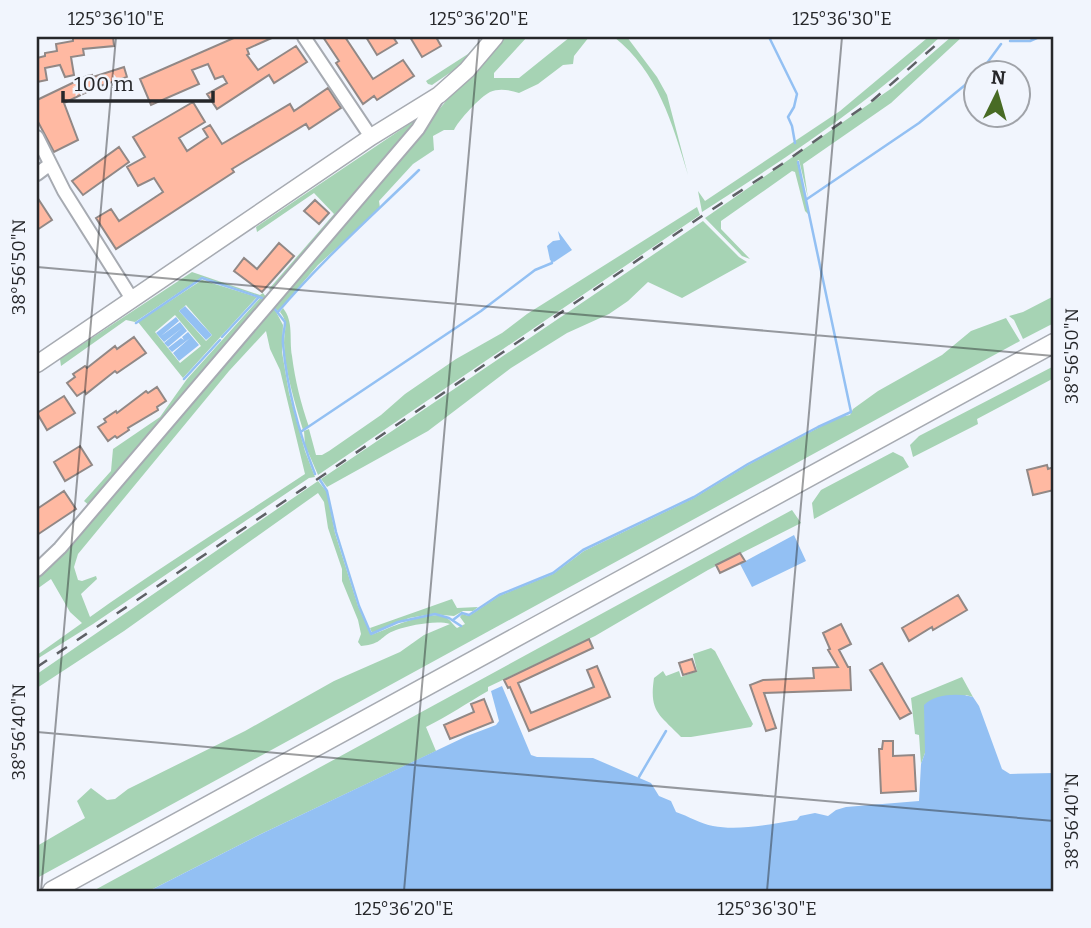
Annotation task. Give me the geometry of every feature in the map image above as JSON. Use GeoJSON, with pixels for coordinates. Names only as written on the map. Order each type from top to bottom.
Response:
{"type":"FeatureCollection","features":[{"type":"Feature","properties":{"kind":"highway"},"geometry":{"type":"LineString","coordinates":[[52,891],[1054,343]]}},
{"type":"Feature","properties":{"kind":"main road"},"geometry":{"type":"LineString","coordinates":[[37,365],[371,137],[439,95],[467,71],[495,37]]}},
{"type":"Feature","properties":{"kind":"street"},"geometry":{"type":"LineString","coordinates":[[304,37],[371,137]]}},
{"type":"Feature","properties":{"kind":"street"},"geometry":{"type":"LineString","coordinates":[[37,570],[60,548],[418,129],[439,95]]}},
{"type":"Feature","properties":{"kind":"street"},"geometry":{"type":"LineString","coordinates":[[37,137],[49,165],[132,299]]}},
{"type":"Feature","properties":{"kind":"street"},"geometry":{"type":"LineString","coordinates":[[37,174],[49,165]]}},
{"type":"Feature","properties":{"kind":"green space"},"geometry":{"type":"Polygon","coordinates":[[[483,37],[489,37],[470,59],[432,85],[428,84],[426,81],[468,54],[483,37]]]}},
{"type":"Feature","properties":{"kind":"green space"},"geometry":{"type":"Polygon","coordinates":[[[500,37],[527,37],[494,73],[494,78],[519,78],[570,37],[589,37],[574,56],[573,64],[563,65],[538,84],[519,93],[505,90],[490,92],[470,109],[454,130],[444,130],[433,136],[434,150],[413,164],[379,201],[380,208],[318,265],[278,311],[274,308],[283,325],[282,352],[289,393],[315,477],[309,478],[37,659],[37,655],[82,623],[70,612],[51,579],[37,589],[37,573],[90,522],[500,37]],[[266,331],[229,371],[78,554],[74,567],[78,580],[96,576],[97,579],[81,594],[90,617],[305,474],[280,370],[270,349],[266,331]]]}},
{"type":"Feature","properties":{"kind":"green space"},"geometry":{"type":"Polygon","coordinates":[[[614,37],[627,37],[667,95],[688,175],[676,136],[653,82],[629,51],[614,37]]]}},
{"type":"Feature","properties":{"kind":"green space"},"geometry":{"type":"Polygon","coordinates":[[[940,37],[855,108],[702,212],[698,191],[705,201],[840,111],[926,39],[940,37]]]}},
{"type":"Feature","properties":{"kind":"green space"},"geometry":{"type":"Polygon","coordinates":[[[951,37],[962,37],[891,103],[803,164],[808,198],[799,160],[797,161],[809,215],[805,211],[795,172],[792,171],[721,221],[721,229],[750,259],[742,256],[705,218],[892,88],[951,37]]]}},
{"type":"Feature","properties":{"kind":"green space"},"geometry":{"type":"Polygon","coordinates":[[[421,116],[271,291],[269,289],[334,214],[314,193],[257,232],[256,227],[421,116]]]}},
{"type":"Feature","properties":{"kind":"green space"},"geometry":{"type":"Polygon","coordinates":[[[697,207],[700,215],[318,475],[305,445],[304,431],[309,429],[316,455],[322,455],[456,359],[502,333],[527,314],[697,207]]]}},
{"type":"Feature","properties":{"kind":"green space"},"geometry":{"type":"Polygon","coordinates":[[[703,221],[747,262],[682,298],[648,282],[609,314],[567,333],[511,368],[428,431],[327,487],[321,479],[703,221]]]}},
{"type":"Feature","properties":{"kind":"green space"},"geometry":{"type":"Polygon","coordinates":[[[192,272],[260,295],[263,293],[267,298],[91,507],[84,501],[111,471],[113,449],[160,417],[187,379],[261,297],[202,277],[135,322],[126,320],[61,366],[60,359],[192,272]]]}},
{"type":"Feature","properties":{"kind":"green space"},"geometry":{"type":"Polygon","coordinates":[[[202,280],[257,297],[183,378],[138,322],[202,280]],[[186,305],[179,311],[206,341],[212,335],[186,305]],[[175,315],[155,332],[180,363],[201,346],[175,315]]]}},
{"type":"Feature","properties":{"kind":"green space"},"geometry":{"type":"Polygon","coordinates":[[[1054,296],[1054,323],[1023,339],[1014,320],[1009,316],[1054,296]]]}},
{"type":"Feature","properties":{"kind":"green space"},"geometry":{"type":"Polygon","coordinates":[[[283,308],[290,325],[295,374],[309,427],[303,430],[286,365],[285,323],[280,312],[283,308]]]}},
{"type":"Feature","properties":{"kind":"green space"},"geometry":{"type":"Polygon","coordinates":[[[1006,318],[1020,341],[37,878],[37,846],[85,818],[77,801],[91,788],[107,800],[115,799],[128,789],[245,731],[334,681],[400,652],[424,635],[450,624],[409,626],[391,632],[374,644],[361,646],[358,642],[361,634],[358,620],[342,581],[342,569],[328,528],[324,502],[318,493],[124,631],[37,688],[37,674],[318,481],[327,492],[335,533],[358,606],[371,635],[408,621],[438,615],[448,619],[457,628],[465,624],[460,617],[462,614],[469,616],[499,596],[553,574],[584,551],[694,498],[748,465],[818,428],[850,415],[853,409],[878,391],[942,355],[971,331],[1006,318]]]}},
{"type":"Feature","properties":{"kind":"green space"},"geometry":{"type":"Polygon","coordinates":[[[1054,366],[1054,378],[977,419],[978,424],[913,457],[910,445],[919,436],[1054,366]]]}},
{"type":"Feature","properties":{"kind":"green space"},"geometry":{"type":"Polygon","coordinates":[[[893,452],[903,457],[909,467],[814,519],[812,503],[821,490],[893,452]]]}},
{"type":"Feature","properties":{"kind":"green space"},"geometry":{"type":"Polygon","coordinates":[[[792,510],[801,523],[708,570],[595,636],[488,687],[488,691],[426,727],[436,751],[261,834],[149,891],[93,891],[792,510]]]}},
{"type":"Feature","properties":{"kind":"green space"},"geometry":{"type":"Polygon","coordinates":[[[452,599],[457,608],[478,607],[454,616],[432,614],[409,618],[372,633],[370,628],[452,599]]]}},
{"type":"Feature","properties":{"kind":"green space"},"geometry":{"type":"Polygon","coordinates":[[[711,648],[753,724],[751,727],[681,737],[657,712],[653,698],[654,678],[663,671],[666,676],[679,671],[681,677],[697,671],[693,654],[711,648]]]}},
{"type":"Feature","properties":{"kind":"green space"},"geometry":{"type":"Polygon","coordinates":[[[962,677],[973,697],[966,695],[925,742],[921,764],[919,735],[915,734],[911,698],[962,677]]]}},
{"type":"Feature","properties":{"kind":"water"},"geometry":{"type":"Polygon","coordinates":[[[558,231],[572,250],[554,262],[550,260],[547,246],[560,240],[558,231]]]}},
{"type":"Feature","properties":{"kind":"water"},"geometry":{"type":"Polygon","coordinates":[[[185,306],[212,335],[206,340],[179,311],[185,306]]]}},
{"type":"Feature","properties":{"kind":"water"},"geometry":{"type":"Polygon","coordinates":[[[176,317],[179,321],[161,336],[180,322],[187,331],[168,347],[164,343],[182,328],[164,342],[156,333],[176,317]]]}},
{"type":"Feature","properties":{"kind":"water"},"geometry":{"type":"Polygon","coordinates":[[[188,332],[199,345],[179,361],[173,353],[190,338],[172,352],[168,348],[181,338],[184,340],[182,337],[188,332]]]}},
{"type":"Feature","properties":{"kind":"water"},"geometry":{"type":"Polygon","coordinates":[[[794,535],[806,561],[752,587],[740,564],[794,535]]]}},
{"type":"Feature","properties":{"kind":"water"},"geometry":{"type":"Polygon","coordinates":[[[502,686],[531,755],[593,758],[651,783],[659,796],[671,801],[676,812],[708,825],[733,828],[797,820],[800,816],[815,813],[828,816],[846,807],[919,801],[921,764],[925,753],[924,705],[947,695],[973,697],[979,706],[1002,769],[1010,774],[1054,773],[1054,891],[149,891],[261,834],[467,736],[496,725],[499,721],[491,691],[502,686]]]}},
{"type":"Feature","properties":{"kind":"building"},"geometry":{"type":"Polygon","coordinates":[[[82,37],[113,37],[114,46],[83,49],[84,55],[71,57],[74,75],[65,77],[60,65],[45,68],[47,80],[37,82],[37,58],[57,51],[56,44],[82,37]]]}},
{"type":"Feature","properties":{"kind":"building"},"geometry":{"type":"Polygon","coordinates":[[[236,37],[274,37],[247,49],[247,55],[258,70],[296,46],[307,62],[274,83],[269,75],[217,109],[207,94],[227,83],[223,76],[215,79],[208,64],[192,70],[199,84],[151,105],[140,79],[236,37]]]}},
{"type":"Feature","properties":{"kind":"building"},"geometry":{"type":"Polygon","coordinates":[[[323,37],[345,37],[373,79],[403,60],[414,76],[377,100],[374,96],[363,104],[336,63],[339,61],[323,37]]]}},
{"type":"Feature","properties":{"kind":"building"},"geometry":{"type":"Polygon","coordinates":[[[366,37],[393,37],[397,43],[377,55],[366,37]]]}},
{"type":"Feature","properties":{"kind":"building"},"geometry":{"type":"Polygon","coordinates":[[[410,37],[436,37],[441,46],[422,57],[410,37]]]}},
{"type":"Feature","properties":{"kind":"building"},"geometry":{"type":"Polygon","coordinates":[[[124,67],[127,77],[97,87],[64,103],[78,140],[54,152],[37,120],[37,100],[87,76],[93,77],[124,67]]]}},
{"type":"Feature","properties":{"kind":"building"},"geometry":{"type":"Polygon","coordinates":[[[328,88],[341,108],[309,129],[306,124],[232,169],[234,172],[116,249],[96,218],[111,209],[119,221],[163,192],[154,178],[138,186],[127,167],[145,157],[133,137],[193,102],[205,122],[179,138],[187,151],[208,137],[203,129],[210,125],[222,144],[290,104],[294,111],[328,88]]]}},
{"type":"Feature","properties":{"kind":"building"},"geometry":{"type":"Polygon","coordinates":[[[119,147],[129,162],[83,195],[72,181],[119,147]]]}},
{"type":"Feature","properties":{"kind":"building"},"geometry":{"type":"Polygon","coordinates":[[[37,197],[52,220],[37,230],[37,197]]]}},
{"type":"Feature","properties":{"kind":"building"},"geometry":{"type":"Polygon","coordinates":[[[315,200],[329,213],[319,224],[304,211],[315,200]]]}},
{"type":"Feature","properties":{"kind":"building"},"geometry":{"type":"Polygon","coordinates":[[[279,243],[294,256],[262,292],[234,271],[244,258],[257,269],[279,243]]]}},
{"type":"Feature","properties":{"kind":"building"},"geometry":{"type":"Polygon","coordinates":[[[134,337],[146,353],[117,373],[115,371],[86,394],[85,391],[77,396],[67,383],[75,377],[73,374],[85,366],[87,368],[115,346],[117,349],[134,337]]]}},
{"type":"Feature","properties":{"kind":"building"},"geometry":{"type":"Polygon","coordinates":[[[157,387],[166,401],[157,407],[158,410],[117,438],[115,436],[108,441],[98,427],[106,422],[104,419],[116,411],[117,413],[146,391],[148,393],[157,387]]]}},
{"type":"Feature","properties":{"kind":"building"},"geometry":{"type":"Polygon","coordinates":[[[64,396],[75,413],[47,430],[37,413],[64,396]]]}},
{"type":"Feature","properties":{"kind":"building"},"geometry":{"type":"Polygon","coordinates":[[[80,446],[92,465],[65,481],[54,462],[80,446]]]}},
{"type":"Feature","properties":{"kind":"building"},"geometry":{"type":"Polygon","coordinates":[[[1047,465],[1048,469],[1054,467],[1054,490],[1033,495],[1027,470],[1047,465]]]}},
{"type":"Feature","properties":{"kind":"building"},"geometry":{"type":"Polygon","coordinates":[[[64,491],[76,509],[37,535],[37,509],[64,491]]]}},
{"type":"Feature","properties":{"kind":"building"},"geometry":{"type":"Polygon","coordinates":[[[740,553],[745,561],[720,573],[716,565],[740,553]]]}},
{"type":"Feature","properties":{"kind":"building"},"geometry":{"type":"Polygon","coordinates":[[[958,595],[967,610],[909,641],[902,628],[958,595]]]}},
{"type":"Feature","properties":{"kind":"building"},"geometry":{"type":"Polygon","coordinates":[[[841,624],[851,644],[839,650],[850,667],[851,690],[764,693],[776,728],[766,731],[750,685],[763,680],[814,678],[813,668],[838,667],[828,650],[830,649],[823,633],[841,624]]]}},
{"type":"Feature","properties":{"kind":"building"},"geometry":{"type":"Polygon","coordinates":[[[589,639],[593,648],[518,683],[531,713],[594,687],[587,670],[597,666],[610,697],[529,731],[510,687],[508,688],[504,680],[589,639]]]}},
{"type":"Feature","properties":{"kind":"building"},"geometry":{"type":"Polygon","coordinates":[[[692,659],[696,671],[683,675],[679,663],[692,659]]]}},
{"type":"Feature","properties":{"kind":"building"},"geometry":{"type":"Polygon","coordinates":[[[882,663],[911,713],[900,719],[870,670],[882,663]]]}},
{"type":"Feature","properties":{"kind":"building"},"geometry":{"type":"Polygon","coordinates":[[[484,699],[493,722],[450,739],[444,725],[474,712],[471,704],[484,699]]]}},
{"type":"Feature","properties":{"kind":"building"},"geometry":{"type":"Polygon","coordinates":[[[883,741],[893,741],[893,756],[914,755],[916,791],[881,793],[879,749],[882,749],[883,741]]]}},
{"type":"Feature","properties":{"kind":"waterway"},"geometry":{"type":"LineString","coordinates":[[769,37],[797,94],[788,117],[795,143]]}},
{"type":"Feature","properties":{"kind":"waterway"},"geometry":{"type":"LineString","coordinates":[[1010,41],[1030,41],[1039,37]]}},
{"type":"Feature","properties":{"kind":"waterway"},"geometry":{"type":"LineString","coordinates":[[989,60],[1001,44]]}},
{"type":"Feature","properties":{"kind":"waterway"},"geometry":{"type":"LineString","coordinates":[[807,199],[919,123],[962,88]]}},
{"type":"Feature","properties":{"kind":"waterway"},"geometry":{"type":"LineString","coordinates":[[453,620],[462,613],[469,615],[499,595],[553,573],[583,550],[694,497],[748,464],[851,412],[798,162]]}},
{"type":"Feature","properties":{"kind":"waterway"},"geometry":{"type":"LineString","coordinates":[[278,312],[329,257],[419,170]]}},
{"type":"Feature","properties":{"kind":"waterway"},"geometry":{"type":"LineString","coordinates":[[302,431],[481,311],[535,270],[552,263],[552,260]]}},
{"type":"Feature","properties":{"kind":"waterway"},"geometry":{"type":"LineString","coordinates":[[136,323],[202,278],[262,298]]}},
{"type":"Feature","properties":{"kind":"waterway"},"geometry":{"type":"LineString","coordinates":[[222,337],[259,297]]}},
{"type":"Feature","properties":{"kind":"waterway"},"geometry":{"type":"LineString","coordinates":[[274,308],[285,322],[283,344],[291,394],[315,474]]}},
{"type":"Feature","properties":{"kind":"waterway"},"geometry":{"type":"LineString","coordinates":[[184,379],[220,340]]}},
{"type":"Feature","properties":{"kind":"waterway"},"geometry":{"type":"LineString","coordinates":[[320,480],[327,491],[336,532],[359,606],[371,634],[398,622],[435,614],[449,618],[461,626]]}},
{"type":"Feature","properties":{"kind":"waterway"},"geometry":{"type":"LineString","coordinates":[[639,777],[666,731]]}},
{"type":"Feature","properties":{"kind":"railway"},"geometry":{"type":"LineString","coordinates":[[37,667],[782,164],[873,100],[945,37]]}}]}
